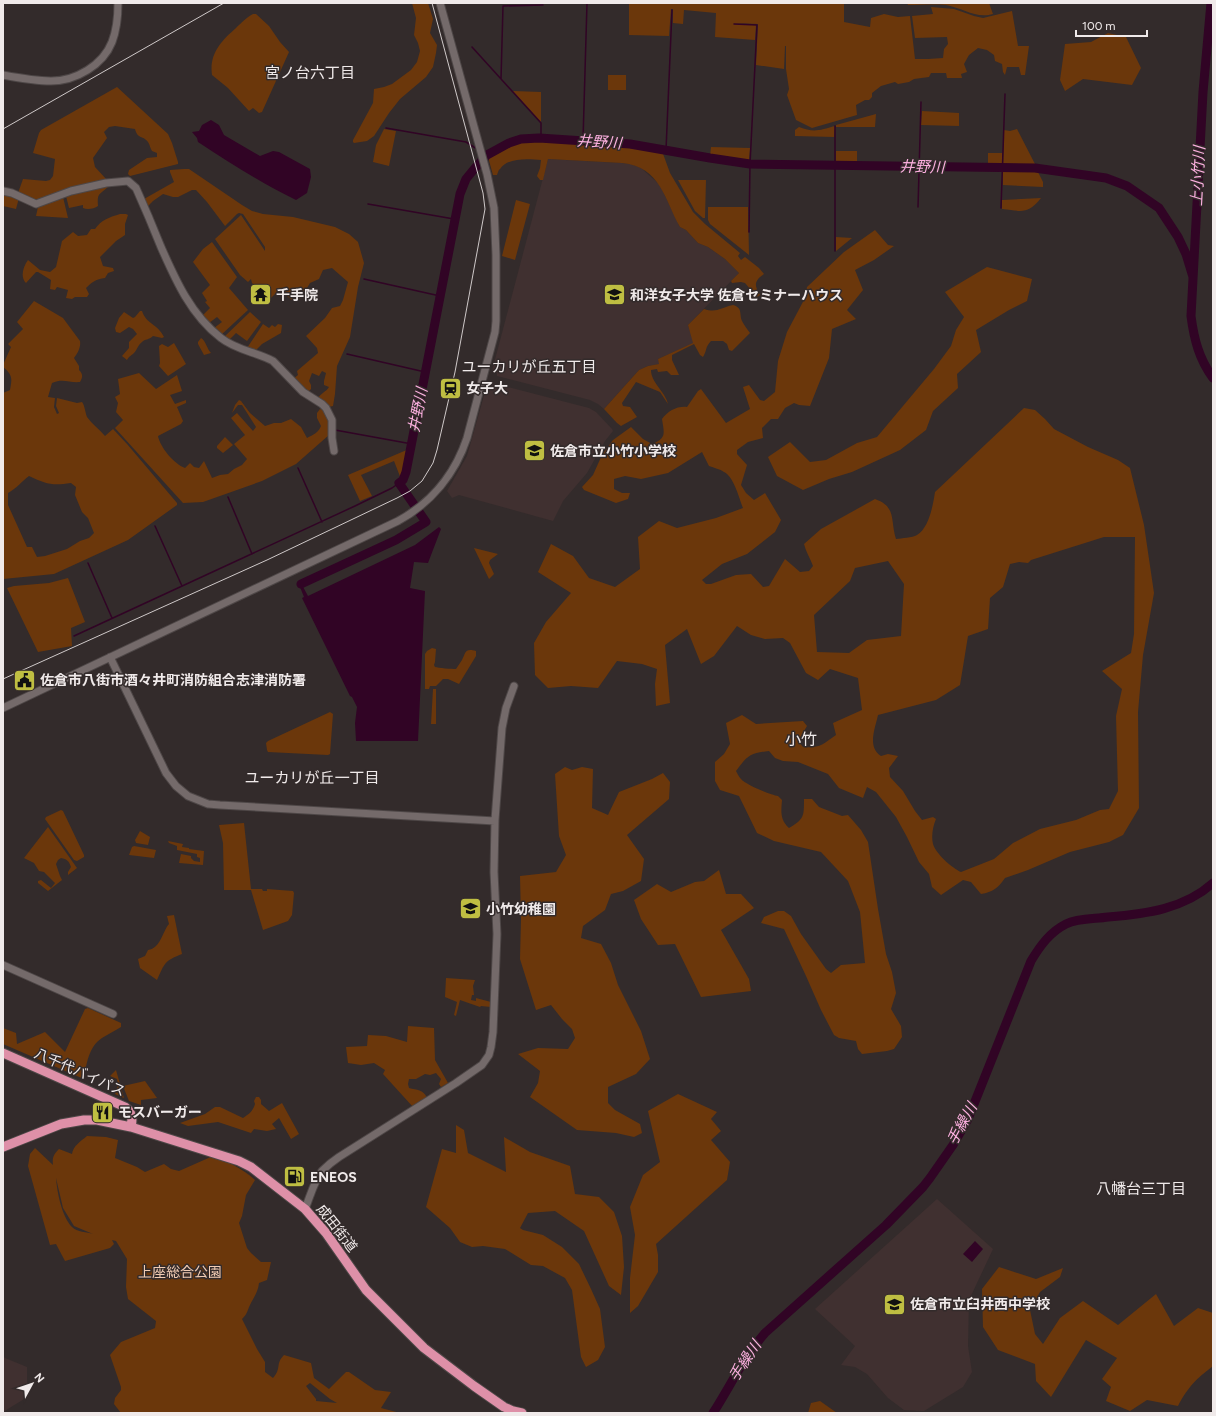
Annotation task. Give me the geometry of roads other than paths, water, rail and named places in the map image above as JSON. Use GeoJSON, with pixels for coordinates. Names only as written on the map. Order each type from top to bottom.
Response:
{"type":"FeatureCollection","features":[{"type":"Feature","properties":{"kind":"highway","name":"八千代バイパス"},"geometry":{"type":"LineString","coordinates":[[3,1053],[125,1107],[132,1119],[131,1127]]}},
{"type":"Feature","properties":{"kind":"highway","name":"成田街道"},"geometry":{"type":"LineString","coordinates":[[3,1147],[68,1122],[97,1120],[131,1127],[238,1161],[251,1167],[305,1209],[326,1233],[366,1290],[424,1348],[504,1407],[512,1411],[522,1413]]}},
{"type":"Feature","properties":{"kind":"street"},"geometry":{"type":"LineString","coordinates":[[3,75],[53,81],[70,79],[90,69],[105,54],[112,43],[117,24],[118,3]]}},
{"type":"Feature","properties":{"kind":"street"},"geometry":{"type":"LineString","coordinates":[[3,708],[398,521],[414,511],[440,488],[455,465],[464,446],[495,332],[497,310],[494,208],[487,174],[440,3]]}},
{"type":"Feature","properties":{"kind":"street"},"geometry":{"type":"LineString","coordinates":[[3,191],[12,193],[36,204],[71,191],[106,183],[128,181],[132,184],[136,188],[180,288],[192,308],[221,338],[244,350],[273,361],[303,392],[322,404],[332,420],[334,451]]}},
{"type":"Feature","properties":{"kind":"street"},"geometry":{"type":"LineString","coordinates":[[110,657],[166,773],[181,791],[196,800],[208,804],[220,805],[495,821]]}},
{"type":"Feature","properties":{"kind":"street"},"geometry":{"type":"LineString","coordinates":[[305,1209],[322,1172],[330,1164],[456,1083],[482,1065],[489,1055],[493,1032],[497,934],[494,872],[495,821],[502,728],[506,708],[514,686]]}},
{"type":"Feature","properties":{"kind":"street"},"geometry":{"type":"LineString","coordinates":[[3,965],[113,1014]]}},
{"type":"Feature","properties":{"kind":"waterway"},"geometry":{"type":"LineString","coordinates":[[583,140],[587,3]]}},
{"type":"Feature","properties":{"kind":"waterway","name":"上小竹川"},"geometry":{"type":"LineString","coordinates":[[1211,3],[1203,92],[1191,316],[1198,348],[1204,364],[1213,378]]}},
{"type":"Feature","properties":{"kind":"waterway"},"geometry":{"type":"LineString","coordinates":[[501,79],[503,6],[543,5]]}},
{"type":"Feature","properties":{"kind":"waterway"},"geometry":{"type":"LineString","coordinates":[[666,150],[672,10]]}},
{"type":"Feature","properties":{"kind":"waterway"},"geometry":{"type":"LineString","coordinates":[[734,24],[757,25],[750,164],[749,232]]}},
{"type":"Feature","properties":{"kind":"waterway"},"geometry":{"type":"LineString","coordinates":[[472,47],[541,123],[541,138]]}},
{"type":"Feature","properties":{"kind":"waterway"},"geometry":{"type":"LineString","coordinates":[[1001,208],[1005,94]]}},
{"type":"Feature","properties":{"kind":"waterway"},"geometry":{"type":"LineString","coordinates":[[918,207],[921,102]]}},
{"type":"Feature","properties":{"kind":"waterway"},"geometry":{"type":"LineString","coordinates":[[835,126],[835,251]]}},
{"type":"Feature","properties":{"kind":"waterway"},"geometry":{"type":"LineString","coordinates":[[386,128],[466,142],[477,149]]}},
{"type":"Feature","properties":{"kind":"waterway","name":"井野川"},"geometry":{"type":"LineString","coordinates":[[301,584],[396,540],[426,522],[399,483],[403,480],[406,472],[460,194],[466,179],[487,155],[509,143],[521,139],[539,138],[630,144],[750,164],[1035,168],[1106,178],[1127,186],[1159,208],[1178,237],[1186,254],[1193,277]]}},
{"type":"Feature","properties":{"kind":"waterway"},"geometry":{"type":"LineString","coordinates":[[368,204],[454,219]]}},
{"type":"Feature","properties":{"kind":"waterway"},"geometry":{"type":"LineString","coordinates":[[364,279],[440,296]]}},
{"type":"Feature","properties":{"kind":"waterway"},"geometry":{"type":"LineString","coordinates":[[347,354],[425,372]]}},
{"type":"Feature","properties":{"kind":"waterway"},"geometry":{"type":"LineString","coordinates":[[335,430],[412,444]]}},
{"type":"Feature","properties":{"kind":"waterway"},"geometry":{"type":"LineString","coordinates":[[298,468],[322,522]]}},
{"type":"Feature","properties":{"kind":"waterway"},"geometry":{"type":"LineString","coordinates":[[74,636],[355,506],[399,483]]}},
{"type":"Feature","properties":{"kind":"waterway"},"geometry":{"type":"LineString","coordinates":[[228,497],[252,554]]}},
{"type":"Feature","properties":{"kind":"waterway"},"geometry":{"type":"LineString","coordinates":[[155,526],[182,586]]}},
{"type":"Feature","properties":{"kind":"waterway"},"geometry":{"type":"LineString","coordinates":[[88,563],[112,618]]}},
{"type":"Feature","properties":{"kind":"waterway","name":"手繰川"},"geometry":{"type":"LineString","coordinates":[[713,1413],[744,1362],[757,1342],[765,1333],[886,1225],[930,1178],[953,1145],[968,1119],[1031,961],[1046,940],[1060,927],[1071,922],[1164,909],[1190,899],[1213,883]]}},
{"type":"Feature","properties":{"kind":"tram line"},"geometry":{"type":"LineString","coordinates":[[3,129],[224,3]]}},
{"type":"Feature","properties":{"kind":"tram line"},"geometry":{"type":"LineString","coordinates":[[3,679],[267,560],[397,498],[410,491],[422,481],[433,463],[437,450],[455,372],[485,209],[483,193],[432,3]]}},
{"type":"Feature","properties":{"kind":"place","name":"千手院"},"geometry":{"type":"Point","coordinates":[260,295]}},
{"type":"Feature","properties":{"kind":"place","name":"和洋女子大学 佐倉セミナーハウス"},"geometry":{"type":"Point","coordinates":[615,295]}},
{"type":"Feature","properties":{"kind":"place","name":"女子大"},"geometry":{"type":"Point","coordinates":[451,388]}},
{"type":"Feature","properties":{"kind":"place","name":"佐倉市立小竹小学校"},"geometry":{"type":"Point","coordinates":[534,451]}},
{"type":"Feature","properties":{"kind":"place","name":"佐倉市八街市酒々井町消防組合志津消防署"},"geometry":{"type":"Point","coordinates":[24,680]}},
{"type":"Feature","properties":{"kind":"place","name":"小竹幼稚園"},"geometry":{"type":"Point","coordinates":[470,909]}},
{"type":"Feature","properties":{"kind":"place","name":"モスバーガー"},"geometry":{"type":"Point","coordinates":[103,1112]}},
{"type":"Feature","properties":{"kind":"place","name":"ENEOS"},"geometry":{"type":"Point","coordinates":[295,1177]}},
{"type":"Feature","properties":{"kind":"place","name":"佐倉市立臼井西中学校"},"geometry":{"type":"Point","coordinates":[894,1304]}},
{"type":"Feature","properties":{"kind":"district","name":"宮ノ台六丁目"},"geometry":{"type":"Point","coordinates":[310,73]}},
{"type":"Feature","properties":{"kind":"district","name":"ユーカリが丘五丁目"},"geometry":{"type":"Point","coordinates":[529,367]}},
{"type":"Feature","properties":{"kind":"district","name":"小竹"},"geometry":{"type":"Point","coordinates":[801,739]}},
{"type":"Feature","properties":{"kind":"district","name":"ユーカリが丘一丁目"},"geometry":{"type":"Point","coordinates":[312,778]}},
{"type":"Feature","properties":{"kind":"district","name":"八幡台三丁目"},"geometry":{"type":"Point","coordinates":[1141,1189]}},
{"type":"Feature","properties":{"kind":"park label","name":"上座総合公園"},"geometry":{"type":"Point","coordinates":[180,1272]}}]}
